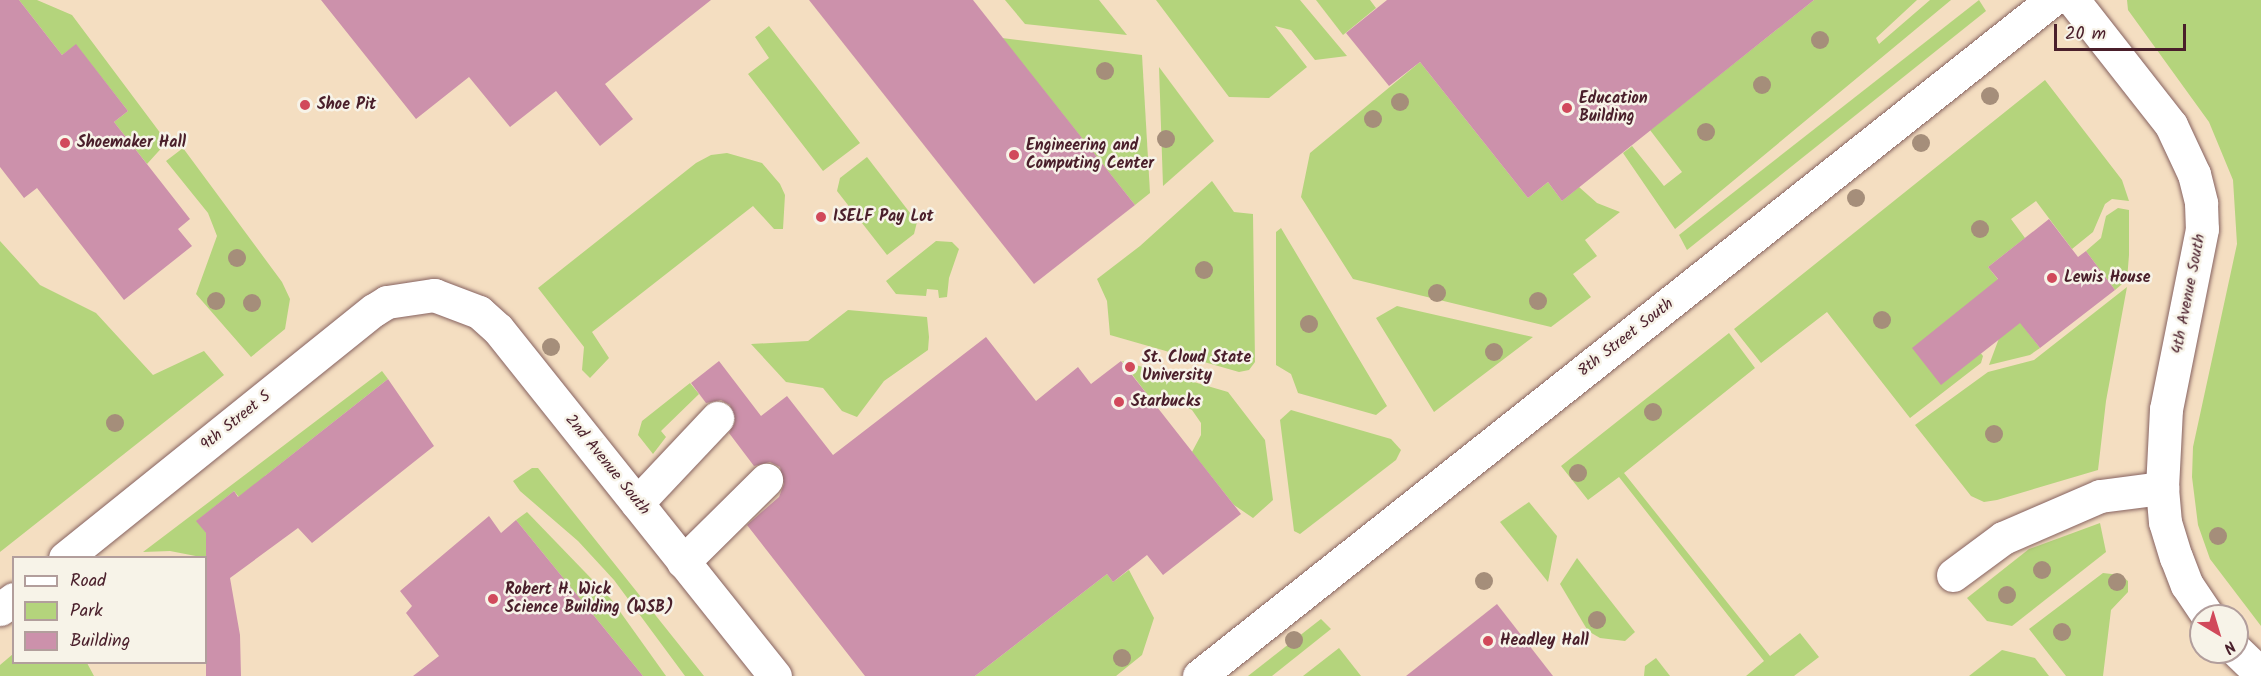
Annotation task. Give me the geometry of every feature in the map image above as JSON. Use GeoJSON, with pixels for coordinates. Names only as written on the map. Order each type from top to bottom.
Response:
{"type":"FeatureCollection","features":[{"type":"Feature","properties":{"kind":"street","name":"8th Street South"},"geometry":{"type":"LineString","coordinates":[[1199,676],[2052,0]]}},
{"type":"Feature","properties":{"kind":"street","name":"4th Avenue South"},"geometry":{"type":"LineString","coordinates":[[2073,0],[2171,125],[2194,174],[2201,203],[2202,228],[2166,409],[2162,488],[2165,522],[2176,557],[2187,585],[2200,604]]}},
{"type":"Feature","properties":{"kind":"street","name":"2nd Avenue South"},"geometry":{"type":"LineString","coordinates":[[413,298],[434,295],[455,300],[492,324],[775,676]]}},
{"type":"Feature","properties":{"kind":"street","name":"9th Street S"},"geometry":{"type":"LineString","coordinates":[[67,556],[374,310],[387,302],[413,298]]}},
{"type":"Feature","properties":{"kind":"street"},"geometry":{"type":"LineString","coordinates":[[636,502],[717,418]]}},
{"type":"Feature","properties":{"kind":"street"},"geometry":{"type":"LineString","coordinates":[[684,562],[766,480]]}},
{"type":"Feature","properties":{"kind":"street"},"geometry":{"type":"LineString","coordinates":[[1953,574],[2003,538],[2100,496],[2162,488]]}},
{"type":"Feature","properties":{"kind":"street"},"geometry":{"type":"LineString","coordinates":[[2249,662],[2261,674]]}},
{"type":"Feature","properties":{"kind":"green space"},"geometry":{"type":"Polygon","coordinates":[[[19,0],[37,0],[72,15],[167,142],[147,164],[114,122],[128,111],[76,45],[62,55],[19,0]]]}},
{"type":"Feature","properties":{"kind":"green space"},"geometry":{"type":"Polygon","coordinates":[[[1005,0],[1099,0],[1127,35],[1025,24],[1005,0]]]}},
{"type":"Feature","properties":{"kind":"green space"},"geometry":{"type":"Polygon","coordinates":[[[1156,0],[1300,0],[1347,56],[1315,60],[1291,30],[1275,26],[1307,67],[1269,98],[1229,97],[1156,0]]]}},
{"type":"Feature","properties":{"kind":"green space"},"geometry":{"type":"Polygon","coordinates":[[[1316,0],[1370,0],[1376,8],[1343,35],[1316,0]]]}},
{"type":"Feature","properties":{"kind":"green space"},"geometry":{"type":"Polygon","coordinates":[[[1814,0],[1917,0],[1876,38],[1879,44],[1930,0],[1951,0],[1675,229],[1623,153],[1632,146],[1664,186],[1682,172],[1650,130],[1814,0]]]}},
{"type":"Feature","properties":{"kind":"green space"},"geometry":{"type":"Polygon","coordinates":[[[1979,0],[1986,11],[1687,250],[1679,235],[1979,0]]]}},
{"type":"Feature","properties":{"kind":"green space"},"geometry":{"type":"Polygon","coordinates":[[[2127,0],[2261,0],[2261,626],[2249,610],[2249,604],[2244,604],[2210,559],[2198,525],[2192,477],[2193,447],[2237,244],[2233,180],[2209,122],[2128,10],[2127,0]]]}},
{"type":"Feature","properties":{"kind":"green space"},"geometry":{"type":"Polygon","coordinates":[[[769,26],[860,143],[823,171],[748,74],[769,58],[755,37],[769,26]]]}},
{"type":"Feature","properties":{"kind":"green space"},"geometry":{"type":"Polygon","coordinates":[[[1002,38],[1142,55],[1150,193],[1135,205],[1002,38]]]}},
{"type":"Feature","properties":{"kind":"green space"},"geometry":{"type":"Polygon","coordinates":[[[1420,62],[1528,198],[1548,182],[1562,201],[1579,187],[1597,203],[1620,212],[1585,240],[1597,256],[1573,274],[1591,297],[1551,327],[1353,279],[1301,197],[1310,153],[1420,62]]]}},
{"type":"Feature","properties":{"kind":"green space"},"geometry":{"type":"Polygon","coordinates":[[[1159,67],[1214,141],[1163,186],[1159,67]]]}},
{"type":"Feature","properties":{"kind":"green space"},"geometry":{"type":"Polygon","coordinates":[[[2045,80],[2122,180],[2129,201],[2112,199],[2105,204],[2093,232],[2072,249],[2036,201],[2011,219],[2025,238],[1988,267],[2009,293],[1971,341],[1983,356],[1981,363],[1910,418],[1827,312],[1761,363],[1734,329],[2045,80]]]}},
{"type":"Feature","properties":{"kind":"green space"},"geometry":{"type":"Polygon","coordinates":[[[183,148],[282,282],[290,299],[285,329],[251,357],[196,294],[217,236],[208,213],[166,161],[183,148]]]}},
{"type":"Feature","properties":{"kind":"green space"},"geometry":{"type":"Polygon","coordinates":[[[727,153],[762,163],[780,184],[785,195],[783,229],[774,229],[753,206],[592,332],[609,358],[590,378],[582,370],[584,347],[538,288],[696,163],[711,155],[727,153]]]}},
{"type":"Feature","properties":{"kind":"green space"},"geometry":{"type":"Polygon","coordinates":[[[867,157],[917,222],[914,234],[887,255],[837,191],[840,178],[867,157]]]}},
{"type":"Feature","properties":{"kind":"green space"},"geometry":{"type":"Polygon","coordinates":[[[1212,181],[1234,212],[1253,214],[1255,362],[1249,370],[1239,372],[1110,335],[1107,301],[1097,279],[1140,246],[1212,181]]]}},
{"type":"Feature","properties":{"kind":"green space"},"geometry":{"type":"Polygon","coordinates":[[[2118,208],[2129,210],[2129,255],[2127,280],[2115,290],[2086,251],[2101,238],[2106,216],[2118,208]]]}},
{"type":"Feature","properties":{"kind":"green space"},"geometry":{"type":"Polygon","coordinates":[[[1281,228],[1387,406],[1376,415],[1298,393],[1291,374],[1276,365],[1276,232],[1281,228]]]}},
{"type":"Feature","properties":{"kind":"green space"},"geometry":{"type":"Polygon","coordinates":[[[0,241],[40,285],[96,313],[153,375],[204,351],[224,375],[0,552],[0,241]]]}},
{"type":"Feature","properties":{"kind":"green space"},"geometry":{"type":"Polygon","coordinates":[[[936,241],[952,242],[959,249],[949,278],[947,297],[939,298],[938,290],[927,289],[926,296],[896,294],[886,281],[936,241]]]}},
{"type":"Feature","properties":{"kind":"green space"},"geometry":{"type":"Polygon","coordinates":[[[2127,287],[2106,401],[2098,470],[1997,500],[1984,502],[1971,496],[1915,425],[1988,372],[2034,360],[2127,287]]]}},
{"type":"Feature","properties":{"kind":"green space"},"geometry":{"type":"Polygon","coordinates":[[[1397,306],[1533,337],[1434,412],[1376,318],[1397,306]]]}},
{"type":"Feature","properties":{"kind":"green space"},"geometry":{"type":"Polygon","coordinates":[[[2010,309],[2040,348],[2030,355],[1989,365],[2010,309]]]}},
{"type":"Feature","properties":{"kind":"green space"},"geometry":{"type":"Polygon","coordinates":[[[848,310],[927,317],[929,337],[928,350],[884,381],[857,417],[842,411],[823,388],[786,382],[751,344],[808,341],[848,310]]]}},
{"type":"Feature","properties":{"kind":"green space"},"geometry":{"type":"Polygon","coordinates":[[[1729,333],[1755,368],[1624,473],[1770,656],[1800,633],[1819,657],[1794,676],[1746,676],[1764,661],[1619,477],[1588,500],[1561,466],[1729,333]]]}},
{"type":"Feature","properties":{"kind":"green space"},"geometry":{"type":"Polygon","coordinates":[[[1122,361],[1228,392],[1265,440],[1273,500],[1253,518],[1234,505],[1192,452],[1201,435],[1201,423],[1192,410],[1175,401],[1156,406],[1122,361]]]}},
{"type":"Feature","properties":{"kind":"green space"},"geometry":{"type":"Polygon","coordinates":[[[382,371],[388,379],[265,476],[260,523],[234,491],[197,521],[222,553],[215,569],[207,556],[170,551],[143,552],[382,371]]]}},
{"type":"Feature","properties":{"kind":"green space"},"geometry":{"type":"Polygon","coordinates":[[[690,383],[699,394],[661,431],[666,437],[653,454],[638,435],[642,421],[690,383]]]}},
{"type":"Feature","properties":{"kind":"green space"},"geometry":{"type":"Polygon","coordinates":[[[1291,410],[1391,439],[1401,450],[1396,460],[1300,534],[1294,531],[1280,420],[1291,410]]]}},
{"type":"Feature","properties":{"kind":"green space"},"geometry":{"type":"Polygon","coordinates":[[[532,468],[538,468],[704,676],[685,676],[614,580],[578,541],[520,491],[513,481],[532,468]]]}},
{"type":"Feature","properties":{"kind":"green space"},"geometry":{"type":"Polygon","coordinates":[[[1529,502],[1557,536],[1548,582],[1500,522],[1529,502]]]}},
{"type":"Feature","properties":{"kind":"green space"},"geometry":{"type":"Polygon","coordinates":[[[527,512],[611,599],[666,676],[643,676],[516,520],[527,512]]]}},
{"type":"Feature","properties":{"kind":"green space"},"geometry":{"type":"Polygon","coordinates":[[[2100,523],[2106,552],[2012,626],[1987,621],[1967,598],[2029,549],[2100,523]]]}},
{"type":"Feature","properties":{"kind":"green space"},"geometry":{"type":"Polygon","coordinates":[[[1577,558],[1635,632],[1625,641],[1600,638],[1588,631],[1560,584],[1577,558]]]}},
{"type":"Feature","properties":{"kind":"green space"},"geometry":{"type":"Polygon","coordinates":[[[1129,570],[1154,618],[1142,655],[1116,676],[975,676],[1107,574],[1113,582],[1129,570]]]}},
{"type":"Feature","properties":{"kind":"green space"},"geometry":{"type":"Polygon","coordinates":[[[2103,573],[2120,575],[2128,581],[2128,592],[2111,610],[2103,676],[2066,676],[2029,629],[2103,573]]]}},
{"type":"Feature","properties":{"kind":"green space"},"geometry":{"type":"Polygon","coordinates":[[[1321,619],[1331,629],[1272,676],[1248,676],[1321,619]]]}},
{"type":"Feature","properties":{"kind":"green space"},"geometry":{"type":"Polygon","coordinates":[[[1339,648],[1361,676],[1303,676],[1339,648]]]}},
{"type":"Feature","properties":{"kind":"green space"},"geometry":{"type":"Polygon","coordinates":[[[2002,650],[2035,658],[2049,676],[1969,676],[2002,650]]]}},
{"type":"Feature","properties":{"kind":"green space"},"geometry":{"type":"Polygon","coordinates":[[[12,655],[12,664],[88,664],[94,676],[0,676],[0,665],[12,655]]]}},
{"type":"Feature","properties":{"kind":"green space"},"geometry":{"type":"Polygon","coordinates":[[[1656,658],[1670,676],[1644,676],[1645,666],[1656,658]]]}},
{"type":"Feature","properties":{"kind":"building","name":"Shoemaker Hall"},"geometry":{"type":"Polygon","coordinates":[[[0,0],[19,0],[62,55],[76,44],[128,111],[114,122],[190,219],[178,229],[192,246],[124,300],[37,188],[24,198],[0,167],[0,0]]]}},
{"type":"Feature","properties":{"kind":"building"},"geometry":{"type":"Polygon","coordinates":[[[321,0],[711,0],[605,84],[633,119],[600,146],[556,91],[510,127],[469,77],[416,119],[321,0]]]}},
{"type":"Feature","properties":{"kind":"building","name":"Engineering and Computing Center"},"geometry":{"type":"Polygon","coordinates":[[[809,0],[973,0],[1135,205],[1034,284],[809,0]]]}},
{"type":"Feature","properties":{"kind":"building","name":"Education Building"},"geometry":{"type":"Polygon","coordinates":[[[1387,0],[1814,0],[1562,201],[1548,182],[1528,198],[1420,62],[1389,86],[1346,33],[1387,0]]]}},
{"type":"Feature","properties":{"kind":"building","name":"Lewis House"},"geometry":{"type":"Polygon","coordinates":[[[2049,219],[2078,257],[2086,251],[2115,290],[2040,348],[2020,323],[1941,385],[1912,348],[1998,279],[1988,267],[2049,219]]]}},
{"type":"Feature","properties":{"kind":"building"},"geometry":{"type":"Polygon","coordinates":[[[986,337],[1036,401],[1078,367],[1091,384],[1121,361],[1241,514],[1163,575],[1147,555],[1113,582],[1107,574],[975,676],[865,676],[747,525],[779,497],[784,484],[780,467],[770,462],[754,466],[729,433],[735,422],[730,405],[721,400],[706,403],[691,383],[719,361],[761,416],[787,396],[833,455],[986,337]]]}},
{"type":"Feature","properties":{"kind":"building"},"geometry":{"type":"Polygon","coordinates":[[[388,379],[434,446],[312,543],[298,528],[230,578],[240,635],[241,676],[206,676],[206,533],[196,521],[234,491],[238,497],[388,379]]]}},
{"type":"Feature","properties":{"kind":"building","name":"Robert H. Wick Science Building (WSB)"},"geometry":{"type":"Polygon","coordinates":[[[489,516],[501,533],[516,520],[643,676],[413,676],[439,656],[406,613],[412,606],[400,591],[489,516]]]}},
{"type":"Feature","properties":{"kind":"building","name":"Headley Hall"},"geometry":{"type":"Polygon","coordinates":[[[1497,604],[1553,676],[1406,676],[1497,604]]]}},
{"type":"Feature","properties":{"kind":"place","name":"Shoe Pit"},"geometry":{"type":"Point","coordinates":[305,105]}},
{"type":"Feature","properties":{"kind":"place","name":"Education Building"},"geometry":{"type":"Point","coordinates":[1567,108]}},
{"type":"Feature","properties":{"kind":"place","name":"Shoemaker Hall"},"geometry":{"type":"Point","coordinates":[65,143]}},
{"type":"Feature","properties":{"kind":"place","name":"Engineering and Computing Center"},"geometry":{"type":"Point","coordinates":[1014,155]}},
{"type":"Feature","properties":{"kind":"place","name":"ISELF Pay Lot"},"geometry":{"type":"Point","coordinates":[821,217]}},
{"type":"Feature","properties":{"kind":"place","name":"Lewis House"},"geometry":{"type":"Point","coordinates":[2052,278]}},
{"type":"Feature","properties":{"kind":"place","name":"St. Cloud State University"},"geometry":{"type":"Point","coordinates":[1130,367]}},
{"type":"Feature","properties":{"kind":"place","name":"Starbucks"},"geometry":{"type":"Point","coordinates":[1119,402]}},
{"type":"Feature","properties":{"kind":"place","name":"Robert H. Wick Science Building (WSB)"},"geometry":{"type":"Point","coordinates":[493,599]}},
{"type":"Feature","properties":{"kind":"place","name":"Headley Hall"},"geometry":{"type":"Point","coordinates":[1488,641]}}]}
